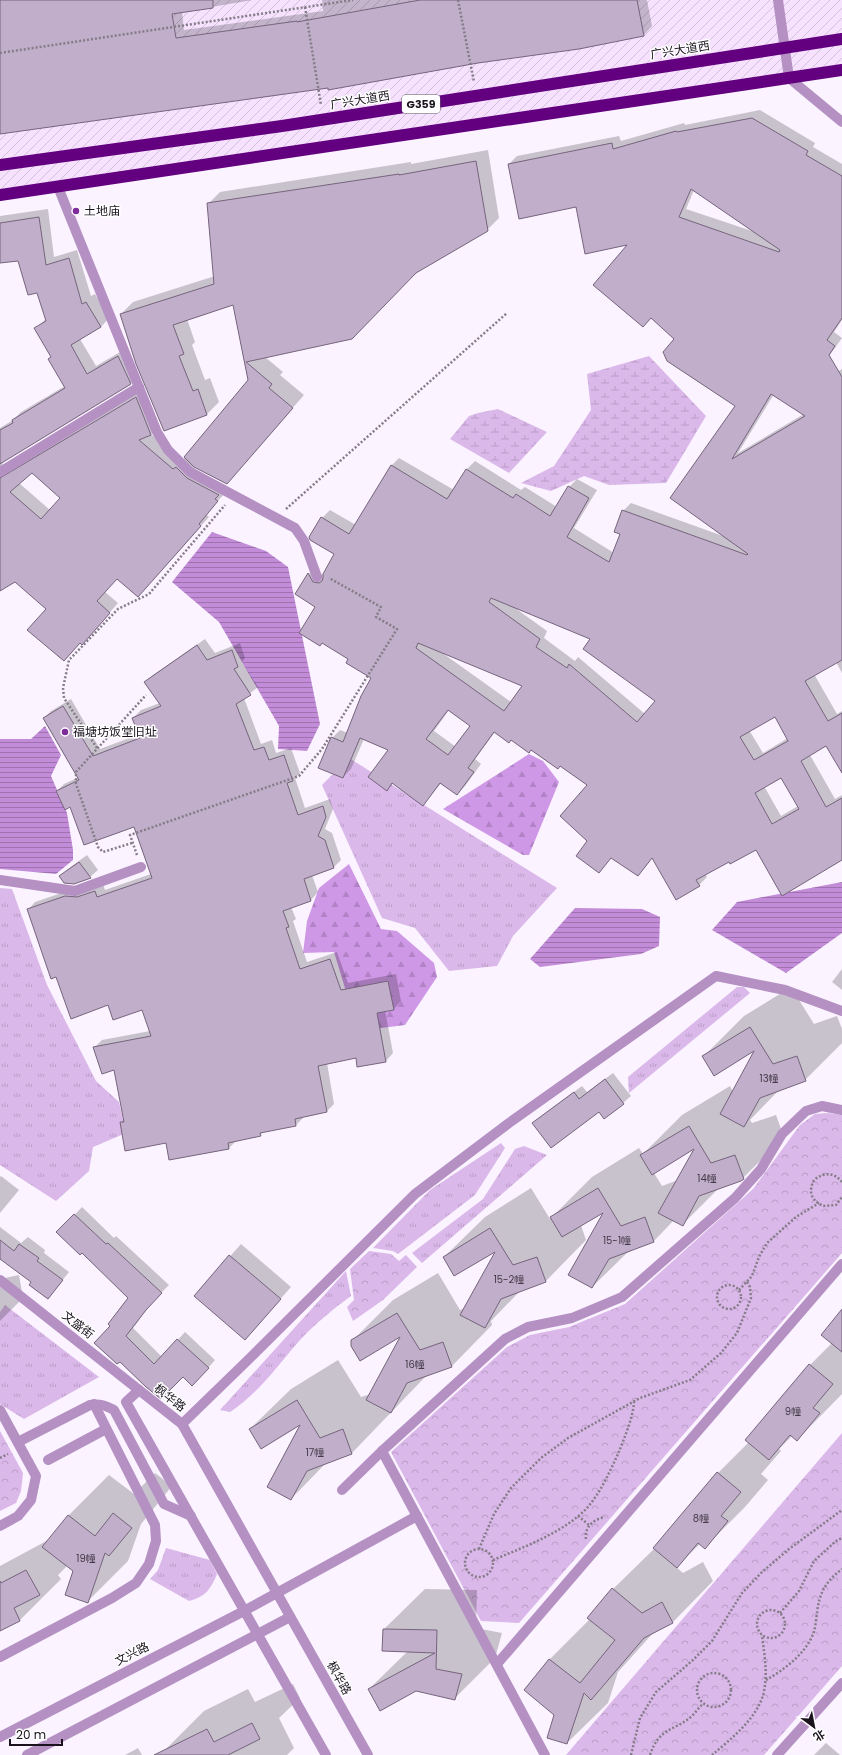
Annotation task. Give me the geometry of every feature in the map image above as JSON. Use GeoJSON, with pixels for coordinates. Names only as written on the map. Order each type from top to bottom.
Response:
{"type":"FeatureCollection","features":[{"type":"Feature","properties":{"kind":"highway","name":"广兴大道西"},"geometry":{"type":"LineString","coordinates":[[0,165],[323,119],[842,39]]}},
{"type":"Feature","properties":{"kind":"highway","name":"G359"},"geometry":{"type":"LineString","coordinates":[[0,195],[842,70]]}},
{"type":"Feature","properties":{"kind":"street"},"geometry":{"type":"LineString","coordinates":[[778,0],[789,78],[842,122]]}},
{"type":"Feature","properties":{"kind":"street"},"geometry":{"type":"LineString","coordinates":[[58,187],[157,432],[168,450],[190,472],[295,528],[304,541],[316,574]]}},
{"type":"Feature","properties":{"kind":"street"},"geometry":{"type":"LineString","coordinates":[[0,472],[139,387]]}},
{"type":"Feature","properties":{"kind":"street"},"geometry":{"type":"LineString","coordinates":[[0,880],[75,891],[141,867]]}},
{"type":"Feature","properties":{"kind":"street"},"geometry":{"type":"LineString","coordinates":[[182,1424],[415,1194],[509,1123],[716,976],[785,990],[842,1011]]}},
{"type":"Feature","properties":{"kind":"street"},"geometry":{"type":"LineString","coordinates":[[342,1490],[382,1451],[505,1339],[528,1327],[572,1318],[622,1297],[735,1198],[761,1169],[782,1134],[806,1112],[822,1106],[842,1110]]}},
{"type":"Feature","properties":{"kind":"street"},"geometry":{"type":"LineString","coordinates":[[497,1664],[842,1264]]}},
{"type":"Feature","properties":{"kind":"street","name":"文盛街"},"geometry":{"type":"LineString","coordinates":[[0,1280],[139,1390]]}},
{"type":"Feature","properties":{"kind":"street","name":"枫华路"},"geometry":{"type":"LineString","coordinates":[[326,1755],[126,1402],[139,1390],[182,1424],[368,1755]]}},
{"type":"Feature","properties":{"kind":"street"},"geometry":{"type":"LineString","coordinates":[[0,1657],[112,1598],[136,1583],[149,1564],[156,1541],[155,1525],[94,1404]]}},
{"type":"Feature","properties":{"kind":"street"},"geometry":{"type":"LineString","coordinates":[[18,1442],[94,1404],[106,1406],[114,1410],[164,1504],[191,1516]]}},
{"type":"Feature","properties":{"kind":"street"},"geometry":{"type":"LineString","coordinates":[[0,1410],[36,1476],[31,1500],[18,1516],[0,1526]]}},
{"type":"Feature","properties":{"kind":"street"},"geometry":{"type":"LineString","coordinates":[[48,1460],[106,1429]]}},
{"type":"Feature","properties":{"kind":"street"},"geometry":{"type":"LineString","coordinates":[[382,1451],[545,1755]]}},
{"type":"Feature","properties":{"kind":"street","name":"文兴路"},"geometry":{"type":"LineString","coordinates":[[0,1737],[244,1610],[417,1516]]}},
{"type":"Feature","properties":{"kind":"street"},"geometry":{"type":"LineString","coordinates":[[27,1755],[290,1617]]}},
{"type":"Feature","properties":{"kind":"street"},"geometry":{"type":"LineString","coordinates":[[778,1755],[842,1683]]}},
{"type":"Feature","properties":{"kind":"path"},"geometry":{"type":"LineString","coordinates":[[0,53],[353,0]]}},
{"type":"Feature","properties":{"kind":"path"},"geometry":{"type":"LineString","coordinates":[[458,0],[476,96]]}},
{"type":"Feature","properties":{"kind":"path"},"geometry":{"type":"LineString","coordinates":[[305,7],[323,119]]}},
{"type":"Feature","properties":{"kind":"path"},"geometry":{"type":"LineString","coordinates":[[276,518],[507,313]]}},
{"type":"Feature","properties":{"kind":"path"},"geometry":{"type":"LineString","coordinates":[[97,748],[64,698],[62,688],[69,660],[118,609],[149,594],[223,508],[232,494]]}},
{"type":"Feature","properties":{"kind":"path"},"geometry":{"type":"LineString","coordinates":[[141,867],[130,835],[300,776],[322,749],[398,629],[376,617],[381,607],[316,574]]}},
{"type":"Feature","properties":{"kind":"path"},"geometry":{"type":"LineString","coordinates":[[132,843],[103,852],[98,847],[76,784],[76,772],[146,695]]}},
{"type":"Feature","properties":{"kind":"path"},"geometry":{"type":"LineString","coordinates":[[841,1180],[832,1174],[819,1176],[814,1180],[811,1192],[817,1203],[823,1206],[836,1205],[842,1197]]}},
{"type":"Feature","properties":{"kind":"path"},"geometry":{"type":"LineString","coordinates":[[739,1290],[752,1276],[759,1257],[767,1243],[796,1218],[818,1203]]}},
{"type":"Feature","properties":{"kind":"path"},"geometry":{"type":"LineString","coordinates":[[479,1549],[494,1514],[502,1501],[511,1488],[541,1458],[568,1438],[634,1402],[690,1380],[721,1353],[737,1333],[751,1298],[750,1287],[747,1282]]}},
{"type":"Feature","properties":{"kind":"path"},"geometry":{"type":"LineString","coordinates":[[730,1284],[739,1290],[741,1301],[738,1305],[728,1310],[718,1304],[716,1294],[719,1289],[730,1284]]}},
{"type":"Feature","properties":{"kind":"path"},"geometry":{"type":"LineString","coordinates":[[493,1560],[530,1544],[569,1523],[586,1509],[606,1480],[622,1445],[634,1407],[634,1402]]}},
{"type":"Feature","properties":{"kind":"path"},"geometry":{"type":"LineString","coordinates":[[631,1755],[640,1718],[656,1692],[693,1660],[712,1641],[742,1593],[761,1573],[789,1549],[842,1510]]}},
{"type":"Feature","properties":{"kind":"path"},"geometry":{"type":"LineString","coordinates":[[578,1516],[589,1525]]}},
{"type":"Feature","properties":{"kind":"path"},"geometry":{"type":"LineString","coordinates":[[780,1613],[799,1591],[814,1561],[836,1541],[842,1538]]}},
{"type":"Feature","properties":{"kind":"path"},"geometry":{"type":"LineString","coordinates":[[473,1550],[485,1550],[490,1554],[493,1560],[490,1572],[479,1577],[468,1572],[465,1566],[465,1560],[468,1554],[473,1550]]}},
{"type":"Feature","properties":{"kind":"path"},"geometry":{"type":"LineString","coordinates":[[766,1680],[781,1671],[796,1659],[806,1645],[814,1631],[820,1594],[831,1578],[842,1569]]}},
{"type":"Feature","properties":{"kind":"path"},"geometry":{"type":"LineString","coordinates":[[712,1755],[742,1727],[755,1712],[764,1693],[766,1680],[766,1666],[762,1635],[756,1625],[760,1615],[770,1610],[780,1613],[785,1623],[785,1629],[782,1633],[772,1638],[762,1635]]}},
{"type":"Feature","properties":{"kind":"path"},"geometry":{"type":"LineString","coordinates":[[713,1673],[726,1677],[730,1682],[732,1689],[731,1696],[727,1702],[716,1708],[702,1704],[698,1698],[697,1692],[697,1685],[701,1679],[713,1673]]}},
{"type":"Feature","properties":{"kind":"path"},"geometry":{"type":"LineString","coordinates":[[650,1755],[665,1731],[692,1716],[702,1704]]}},
{"type":"Feature","properties":{"kind":"shaded area"},"geometry":{"type":"Polygon","coordinates":[[[0,0],[842,0],[842,70],[0,195],[0,0]]]}},
{"type":"Feature","properties":{"kind":"shaded area"},"geometry":{"type":"Polygon","coordinates":[[[212,532],[266,551],[288,567],[320,724],[307,751],[278,749],[279,726],[219,622],[172,582],[212,532]]]}},
{"type":"Feature","properties":{"kind":"shaded area"},"geometry":{"type":"Polygon","coordinates":[[[45,726],[61,755],[51,776],[67,813],[73,850],[73,860],[56,874],[0,869],[0,739],[31,739],[45,726]]]}},
{"type":"Feature","properties":{"kind":"shaded area"},"geometry":{"type":"Polygon","coordinates":[[[842,882],[842,933],[786,973],[712,930],[737,902],[842,882]]]}},
{"type":"Feature","properties":{"kind":"shaded area"},"geometry":{"type":"Polygon","coordinates":[[[575,908],[642,909],[660,917],[659,946],[641,954],[540,967],[530,959],[575,908]]]}},
{"type":"Feature","properties":{"kind":"green space"},"geometry":{"type":"Polygon","coordinates":[[[649,356],[706,416],[666,483],[609,485],[584,476],[551,491],[521,483],[554,466],[591,410],[587,374],[649,356]]]}},
{"type":"Feature","properties":{"kind":"green space"},"geometry":{"type":"Polygon","coordinates":[[[498,409],[547,432],[509,473],[450,439],[469,416],[498,409]]]}},
{"type":"Feature","properties":{"kind":"green space"},"geometry":{"type":"Polygon","coordinates":[[[529,754],[543,761],[559,782],[529,855],[523,855],[443,809],[529,754]]]}},
{"type":"Feature","properties":{"kind":"green space"},"geometry":{"type":"Polygon","coordinates":[[[349,758],[557,888],[513,936],[497,966],[449,971],[415,928],[382,918],[322,785],[349,758]]]}},
{"type":"Feature","properties":{"kind":"green space"},"geometry":{"type":"Polygon","coordinates":[[[349,864],[381,929],[397,931],[434,963],[437,977],[405,1025],[358,1031],[334,952],[303,953],[307,921],[319,888],[349,864]]]}},
{"type":"Feature","properties":{"kind":"green space"},"geometry":{"type":"Polygon","coordinates":[[[0,888],[12,889],[47,985],[96,1081],[119,1102],[126,1133],[93,1147],[89,1171],[56,1201],[0,1165],[0,888]]]}},
{"type":"Feature","properties":{"kind":"green space"},"geometry":{"type":"Polygon","coordinates":[[[737,987],[744,987],[750,993],[629,1093],[628,1077],[737,987]]]}},
{"type":"Feature","properties":{"kind":"green space"},"geometry":{"type":"Polygon","coordinates":[[[828,1113],[842,1115],[842,1253],[519,1623],[481,1621],[391,1452],[507,1347],[530,1335],[569,1327],[625,1304],[753,1189],[800,1125],[815,1114],[828,1113]]]}},
{"type":"Feature","properties":{"kind":"green space"},"geometry":{"type":"Polygon","coordinates":[[[501,1143],[505,1148],[475,1195],[398,1254],[393,1251],[373,1248],[430,1190],[501,1143]]]}},
{"type":"Feature","properties":{"kind":"green space"},"geometry":{"type":"Polygon","coordinates":[[[524,1146],[547,1155],[422,1263],[412,1253],[483,1199],[515,1149],[524,1146]]]}},
{"type":"Feature","properties":{"kind":"green space"},"geometry":{"type":"Polygon","coordinates":[[[369,1251],[391,1254],[399,1261],[406,1255],[417,1267],[383,1300],[353,1321],[347,1307],[354,1300],[350,1269],[369,1251]]]}},
{"type":"Feature","properties":{"kind":"green space"},"geometry":{"type":"Polygon","coordinates":[[[346,1271],[351,1296],[324,1317],[300,1340],[250,1397],[230,1412],[220,1410],[346,1271]]]}},
{"type":"Feature","properties":{"kind":"green space"},"geometry":{"type":"Polygon","coordinates":[[[5,1305],[99,1377],[24,1419],[0,1404],[0,1312],[5,1305]]]}},
{"type":"Feature","properties":{"kind":"green space"},"geometry":{"type":"Polygon","coordinates":[[[0,1431],[23,1473],[21,1491],[16,1503],[0,1511],[0,1431]]]}},
{"type":"Feature","properties":{"kind":"green space"},"geometry":{"type":"Polygon","coordinates":[[[842,1433],[842,1666],[764,1755],[566,1755],[842,1433]]]}},
{"type":"Feature","properties":{"kind":"green space"},"geometry":{"type":"Polygon","coordinates":[[[166,1548],[210,1560],[217,1574],[207,1592],[189,1601],[150,1579],[158,1570],[166,1548]]]}},
{"type":"Feature","properties":{"kind":"building"},"geometry":{"type":"Polygon","coordinates":[[[0,0],[213,0],[213,8],[172,14],[176,38],[297,22],[420,0],[637,0],[644,36],[579,49],[478,63],[328,90],[328,88],[0,134],[0,0]]]}},
{"type":"Feature","properties":{"kind":"building"},"geometry":{"type":"Polygon","coordinates":[[[752,118],[808,151],[806,155],[842,176],[842,318],[827,340],[835,346],[829,355],[842,377],[842,660],[805,681],[828,721],[842,713],[842,773],[826,746],[801,761],[826,807],[842,798],[842,860],[782,896],[756,850],[730,864],[729,862],[696,880],[700,886],[676,900],[652,858],[638,876],[611,858],[599,873],[576,856],[587,841],[560,816],[587,785],[560,766],[558,769],[531,750],[529,753],[511,740],[509,743],[494,732],[468,768],[474,772],[457,795],[440,783],[423,806],[392,783],[387,791],[368,777],[388,750],[360,738],[343,778],[318,768],[331,737],[343,742],[361,696],[371,678],[346,663],[348,659],[322,643],[320,646],[299,633],[315,607],[295,594],[308,573],[313,582],[319,583],[322,581],[323,574],[334,554],[310,540],[309,537],[321,517],[349,534],[391,465],[447,499],[466,469],[513,498],[516,494],[550,516],[568,486],[589,498],[567,537],[609,562],[620,534],[614,532],[622,510],[747,555],[748,554],[670,498],[735,406],[667,361],[663,352],[674,339],[651,318],[643,327],[593,285],[627,245],[585,254],[576,207],[519,219],[508,164],[612,143],[613,149],[676,131],[752,118]],[[691,189],[679,217],[779,252],[780,250],[691,189]],[[771,394],[732,459],[805,416],[771,394]],[[491,598],[489,602],[540,639],[536,647],[567,668],[569,664],[637,722],[655,701],[583,649],[590,639],[491,598]],[[418,643],[416,648],[504,711],[522,686],[418,643]],[[448,710],[426,739],[448,755],[470,726],[448,710]],[[775,717],[740,737],[754,760],[788,741],[775,717]],[[781,778],[755,793],[772,824],[799,809],[781,778]]]}},
{"type":"Feature","properties":{"kind":"building"},"geometry":{"type":"Polygon","coordinates":[[[476,161],[488,231],[416,273],[352,339],[246,362],[272,384],[269,388],[293,408],[227,484],[194,467],[184,457],[248,380],[233,305],[173,325],[184,354],[179,356],[193,391],[198,389],[207,415],[164,431],[136,364],[120,314],[214,284],[207,203],[399,175],[476,161]]]}},
{"type":"Feature","properties":{"kind":"building"},"geometry":{"type":"Polygon","coordinates":[[[39,217],[46,265],[69,258],[82,304],[86,302],[101,327],[71,345],[87,374],[118,356],[131,384],[0,464],[0,430],[13,423],[12,420],[65,388],[48,359],[51,357],[34,328],[46,321],[37,293],[28,295],[18,261],[0,263],[0,223],[39,217]]]}},
{"type":"Feature","properties":{"kind":"building"},"geometry":{"type":"Polygon","coordinates":[[[136,397],[151,435],[139,440],[173,469],[176,467],[187,478],[219,495],[215,499],[218,501],[199,524],[201,526],[138,597],[117,579],[97,601],[110,613],[82,645],[80,643],[64,661],[27,630],[46,609],[15,582],[0,591],[0,478],[136,397]],[[32,473],[10,492],[41,519],[60,498],[32,473]]]}},
{"type":"Feature","properties":{"kind":"building"},"geometry":{"type":"Polygon","coordinates":[[[197,645],[207,660],[232,650],[238,667],[234,669],[251,695],[236,704],[254,750],[264,747],[269,760],[284,755],[293,781],[287,783],[298,815],[323,806],[326,817],[318,836],[325,840],[334,868],[304,879],[311,901],[283,911],[289,927],[286,928],[300,969],[330,959],[341,990],[388,981],[394,1010],[377,1013],[386,1062],[357,1067],[356,1058],[318,1066],[327,1112],[295,1119],[296,1126],[260,1133],[261,1136],[228,1143],[229,1149],[169,1160],[166,1143],[125,1151],[120,1122],[124,1122],[114,1070],[102,1074],[93,1047],[151,1036],[142,1010],[113,1020],[108,1005],[71,1019],[56,977],[51,979],[27,909],[65,896],[77,897],[95,891],[97,897],[152,878],[134,827],[84,845],[70,807],[65,810],[56,791],[79,780],[43,718],[63,706],[93,756],[140,738],[132,718],[161,706],[144,682],[197,645]]]}},
{"type":"Feature","properties":{"kind":"building"},"geometry":{"type":"Polygon","coordinates":[[[79,862],[91,878],[74,884],[64,883],[59,876],[79,862]]]}},
{"type":"Feature","properties":{"kind":"building"},"geometry":{"type":"Polygon","coordinates":[[[750,1027],[773,1064],[797,1056],[806,1081],[760,1098],[744,1127],[720,1114],[754,1051],[714,1076],[702,1056],[750,1027]]]}},
{"type":"Feature","properties":{"kind":"building"},"geometry":{"type":"Polygon","coordinates":[[[605,1079],[624,1104],[604,1119],[599,1112],[551,1148],[532,1123],[574,1092],[579,1099],[605,1079]]]}},
{"type":"Feature","properties":{"kind":"building"},"geometry":{"type":"Polygon","coordinates":[[[689,1126],[711,1163],[735,1155],[744,1179],[699,1196],[683,1226],[658,1213],[694,1149],[652,1175],[640,1155],[689,1126]]]}},
{"type":"Feature","properties":{"kind":"building"},"geometry":{"type":"Polygon","coordinates":[[[598,1188],[621,1226],[645,1217],[654,1242],[609,1259],[592,1288],[568,1275],[603,1213],[562,1237],[550,1217],[598,1188]]]}},
{"type":"Feature","properties":{"kind":"building"},"geometry":{"type":"Polygon","coordinates":[[[74,1214],[162,1293],[146,1310],[126,1336],[154,1364],[177,1339],[209,1368],[192,1386],[183,1377],[161,1399],[120,1362],[117,1364],[94,1343],[110,1326],[108,1324],[128,1298],[82,1253],[80,1255],[56,1232],[74,1214]]]}},
{"type":"Feature","properties":{"kind":"building"},"geometry":{"type":"Polygon","coordinates":[[[490,1228],[513,1265],[537,1257],[546,1282],[501,1299],[485,1328],[460,1315],[495,1252],[454,1276],[443,1257],[490,1228]]]}},
{"type":"Feature","properties":{"kind":"building"},"geometry":{"type":"Polygon","coordinates":[[[0,1240],[14,1251],[19,1244],[39,1258],[37,1261],[63,1280],[48,1299],[29,1285],[31,1282],[0,1259],[0,1240]]]}},
{"type":"Feature","properties":{"kind":"building"},"geometry":{"type":"Polygon","coordinates":[[[229,1255],[281,1299],[245,1340],[194,1296],[229,1255]]]}},
{"type":"Feature","properties":{"kind":"building"},"geometry":{"type":"Polygon","coordinates":[[[842,1309],[842,1352],[821,1335],[842,1309]]]}},
{"type":"Feature","properties":{"kind":"building"},"geometry":{"type":"Polygon","coordinates":[[[397,1313],[420,1350],[443,1342],[452,1367],[407,1383],[391,1413],[366,1400],[400,1337],[360,1361],[351,1346],[351,1340],[397,1313]]]}},
{"type":"Feature","properties":{"kind":"building"},"geometry":{"type":"Polygon","coordinates":[[[809,1364],[833,1384],[813,1408],[820,1413],[797,1441],[790,1435],[769,1460],[745,1440],[809,1364]]]}},
{"type":"Feature","properties":{"kind":"building"},"geometry":{"type":"Polygon","coordinates":[[[297,1400],[320,1438],[343,1429],[352,1454],[307,1471],[291,1500],[267,1487],[300,1425],[261,1449],[249,1429],[297,1400]]]}},
{"type":"Feature","properties":{"kind":"building"},"geometry":{"type":"Polygon","coordinates":[[[717,1472],[741,1492],[721,1516],[728,1521],[705,1549],[698,1543],[677,1568],[653,1548],[717,1472]]]}},
{"type":"Feature","properties":{"kind":"building"},"geometry":{"type":"Polygon","coordinates":[[[113,1513],[132,1528],[109,1556],[105,1553],[88,1603],[65,1595],[73,1571],[42,1547],[68,1515],[95,1536],[113,1513]]]}},
{"type":"Feature","properties":{"kind":"building"},"geometry":{"type":"Polygon","coordinates":[[[26,1570],[40,1595],[14,1608],[20,1621],[0,1631],[0,1581],[1,1583],[26,1570]]]}},
{"type":"Feature","properties":{"kind":"building"},"geometry":{"type":"Polygon","coordinates":[[[612,1588],[642,1613],[662,1602],[673,1623],[644,1638],[591,1700],[584,1693],[567,1744],[547,1738],[554,1715],[524,1690],[549,1659],[580,1683],[615,1640],[587,1618],[612,1588]]]}},
{"type":"Feature","properties":{"kind":"building"},"geometry":{"type":"Polygon","coordinates":[[[383,1629],[437,1630],[436,1669],[462,1674],[455,1700],[416,1691],[380,1711],[368,1689],[435,1653],[382,1651],[383,1629]]]}},
{"type":"Feature","properties":{"kind":"building"},"geometry":{"type":"Polygon","coordinates":[[[252,1723],[260,1739],[228,1755],[154,1755],[207,1729],[214,1742],[252,1723]]]}},
{"type":"Feature","properties":{"kind":"place","name":"土地庙"},"geometry":{"type":"Point","coordinates":[76,211]}},
{"type":"Feature","properties":{"kind":"place","name":"福塘坊饭堂旧址"},"geometry":{"type":"Point","coordinates":[65,732]}}]}
